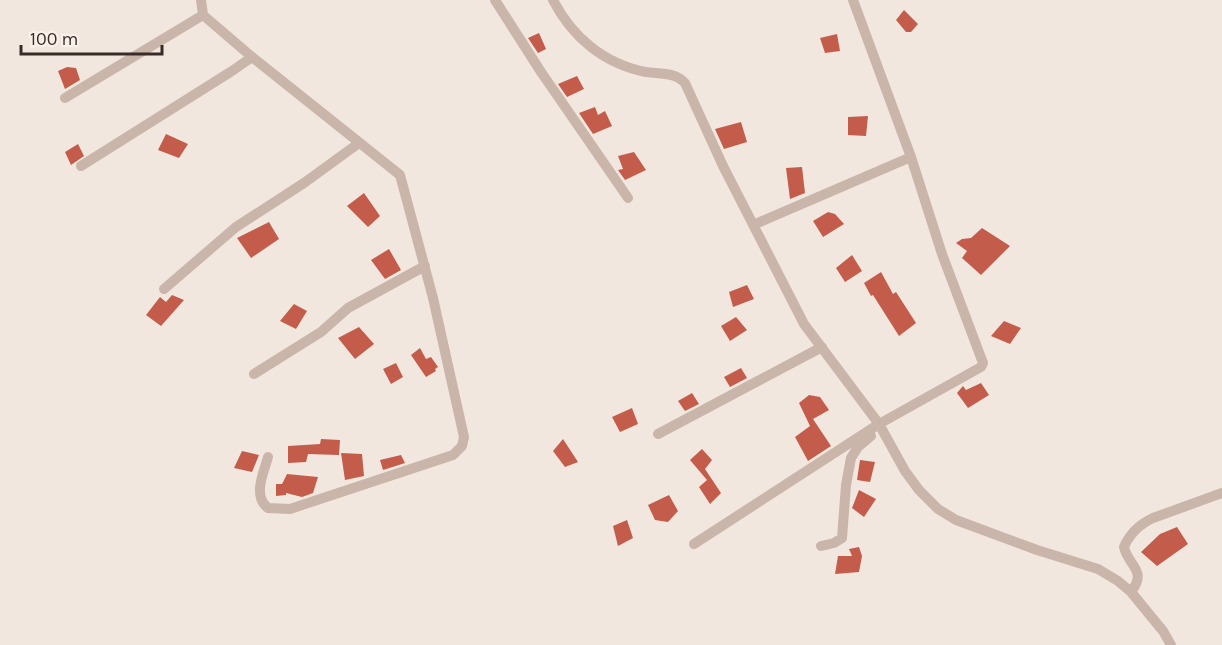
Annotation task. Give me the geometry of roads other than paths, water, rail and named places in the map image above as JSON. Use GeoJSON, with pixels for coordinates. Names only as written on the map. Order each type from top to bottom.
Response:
{"type":"FeatureCollection","features":[{"type":"Feature","properties":{"kind":"street"},"geometry":{"type":"LineString","coordinates":[[201,0],[203,15],[400,175],[425,266],[464,437],[458,451],[453,455],[305,505],[279,509],[263,505],[259,492],[268,457]]}},
{"type":"Feature","properties":{"kind":"street"},"geometry":{"type":"LineString","coordinates":[[495,0],[541,72],[628,198]]}},
{"type":"Feature","properties":{"kind":"street"},"geometry":{"type":"LineString","coordinates":[[553,0],[565,21],[600,55],[611,62],[634,70],[678,77],[685,83],[723,166],[804,324],[919,490],[938,509],[956,520],[1098,569],[1131,592],[1163,631],[1171,645]]}},
{"type":"Feature","properties":{"kind":"street"},"geometry":{"type":"LineString","coordinates":[[694,544],[875,427],[981,367],[983,363],[942,254],[911,157],[853,0]]}},
{"type":"Feature","properties":{"kind":"street"},"geometry":{"type":"LineString","coordinates":[[65,98],[203,15]]}},
{"type":"Feature","properties":{"kind":"street"},"geometry":{"type":"LineString","coordinates":[[81,166],[252,57]]}},
{"type":"Feature","properties":{"kind":"street"},"geometry":{"type":"LineString","coordinates":[[164,289],[236,227],[304,183],[359,143]]}},
{"type":"Feature","properties":{"kind":"street"},"geometry":{"type":"LineString","coordinates":[[753,225],[911,157]]}},
{"type":"Feature","properties":{"kind":"street"},"geometry":{"type":"LineString","coordinates":[[254,374],[321,332],[348,308],[425,266]]}},
{"type":"Feature","properties":{"kind":"street"},"geometry":{"type":"LineString","coordinates":[[658,434],[822,347]]}},
{"type":"Feature","properties":{"kind":"street"},"geometry":{"type":"LineString","coordinates":[[821,546],[834,543],[842,538],[846,485],[851,458],[875,427]]}},
{"type":"Feature","properties":{"kind":"street"},"geometry":{"type":"LineString","coordinates":[[1131,592],[1138,580],[1138,571],[1125,553],[1124,547],[1131,533],[1153,518],[1222,493]]}}]}
